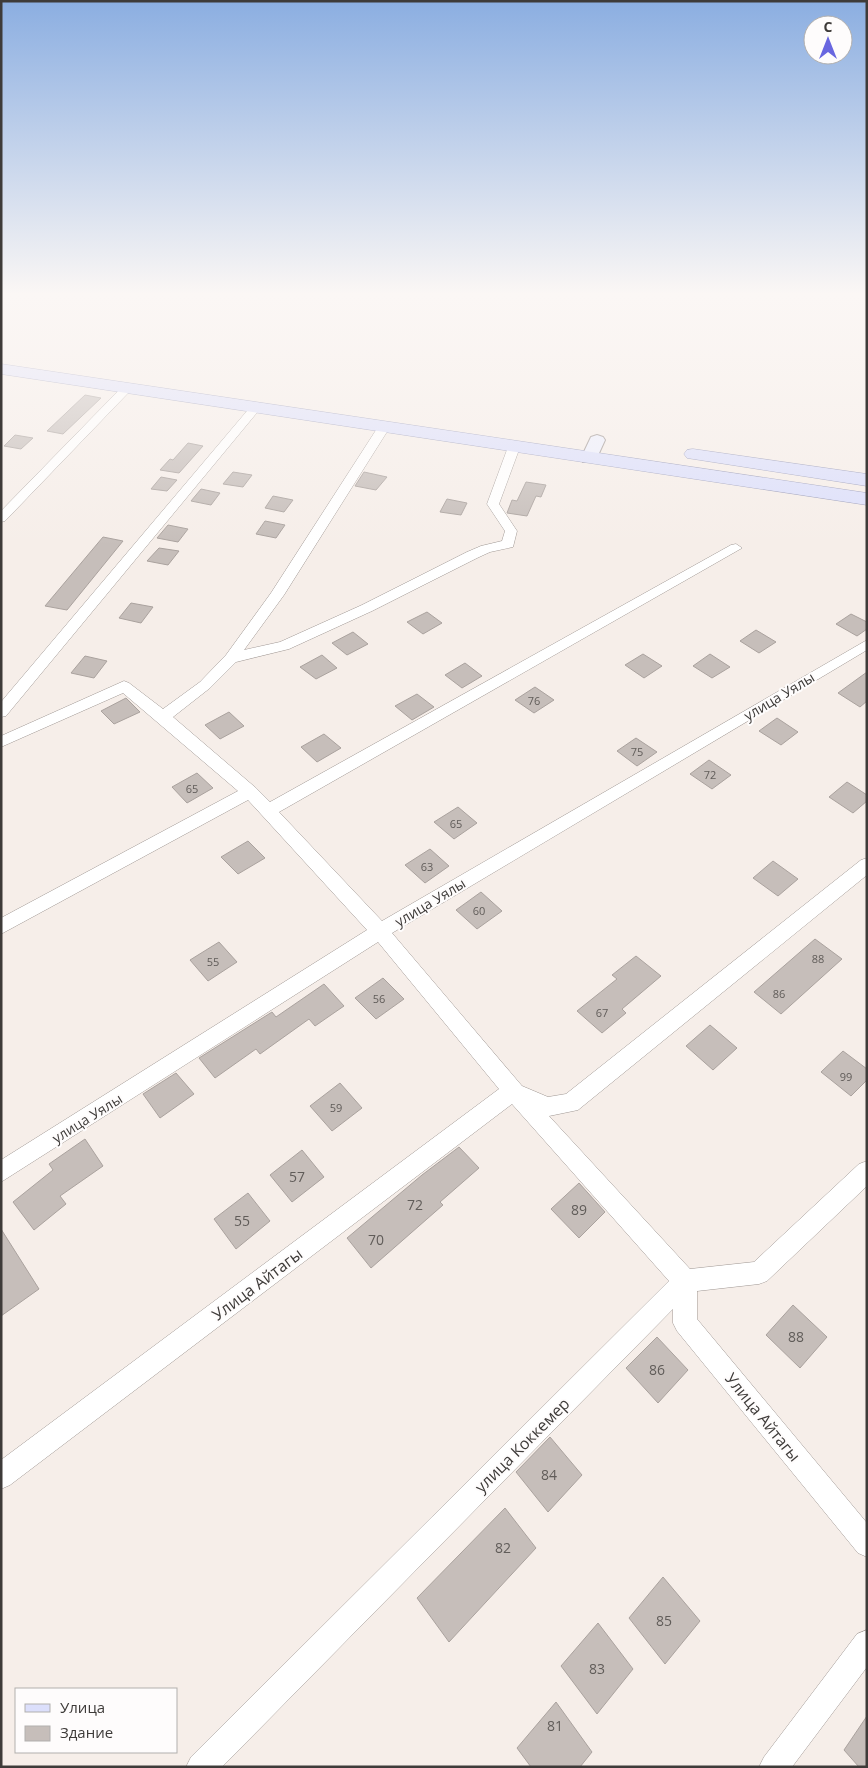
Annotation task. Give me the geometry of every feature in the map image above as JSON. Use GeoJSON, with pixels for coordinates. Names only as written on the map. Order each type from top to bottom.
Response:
{"type":"FeatureCollection","features":[{"type":"Feature","properties":{"kind":"main road"},"geometry":{"type":"LineString","coordinates":[[65,380],[867,500]]}},
{"type":"Feature","properties":{"kind":"main road"},"geometry":{"type":"LineString","coordinates":[[578,437],[616,443]]}},
{"type":"Feature","properties":{"kind":"main road"},"geometry":{"type":"LineString","coordinates":[[589,458],[597,440]]}},
{"type":"Feature","properties":{"kind":"main road"},"geometry":{"type":"LineString","coordinates":[[674,451],[867,480]]}},
{"type":"Feature","properties":{"kind":"street"},"geometry":{"type":"LineString","coordinates":[[1,518],[127,388]]}},
{"type":"Feature","properties":{"kind":"street"},"geometry":{"type":"LineString","coordinates":[[1,712],[256,407]]}},
{"type":"Feature","properties":{"kind":"street"},"geometry":{"type":"LineString","coordinates":[[163,717],[205,686],[231,658],[277,595],[384,428]]}},
{"type":"Feature","properties":{"kind":"street"},"geometry":{"type":"LineString","coordinates":[[231,658],[284,646],[367,608],[472,555],[486,549],[508,544],[511,531],[493,504],[514,447]]}},
{"type":"Feature","properties":{"kind":"street"},"geometry":{"type":"LineString","coordinates":[[268,811],[736,548]]}},
{"type":"Feature","properties":{"kind":"street","name":"улица Уялы"},"geometry":{"type":"LineString","coordinates":[[1,1172],[380,932],[867,644]]}},
{"type":"Feature","properties":{"kind":"street"},"geometry":{"type":"LineString","coordinates":[[1,742],[124,686],[250,792],[268,811],[380,932],[513,1091],[685,1281],[759,1273],[867,1171]]}},
{"type":"Feature","properties":{"kind":"street"},"geometry":{"type":"LineString","coordinates":[[1,927],[250,792]]}},
{"type":"Feature","properties":{"kind":"street"},"geometry":{"type":"LineString","coordinates":[[513,1091],[547,1107],[571,1103],[867,865]]}},
{"type":"Feature","properties":{"kind":"street","name":"Улица Айтагы"},"geometry":{"type":"LineString","coordinates":[[1,1476],[513,1091]]}},
{"type":"Feature","properties":{"kind":"street","name":"Улица Айтагы"},"geometry":{"type":"LineString","coordinates":[[685,1281],[686,1323],[867,1544]]}},
{"type":"Feature","properties":{"kind":"street","name":"улица Коккемер"},"geometry":{"type":"LineString","coordinates":[[201,1767],[685,1281]]}},
{"type":"Feature","properties":{"kind":"street"},"geometry":{"type":"LineString","coordinates":[[774,1767],[867,1644]]}},
{"type":"Feature","properties":{"kind":"building"},"geometry":{"type":"Polygon","coordinates":[[[85,395],[101,398],[63,434],[47,431],[85,395]]]}},
{"type":"Feature","properties":{"kind":"building"},"geometry":{"type":"Polygon","coordinates":[[[15,435],[33,438],[21,449],[4,446],[15,435]]]}},
{"type":"Feature","properties":{"kind":"building"},"geometry":{"type":"Polygon","coordinates":[[[188,443],[203,446],[179,473],[160,470],[170,459],[173,460],[188,443]]]}},
{"type":"Feature","properties":{"kind":"building"},"geometry":{"type":"Polygon","coordinates":[[[233,472],[252,475],[243,487],[223,484],[233,472]]]}},
{"type":"Feature","properties":{"kind":"building"},"geometry":{"type":"Polygon","coordinates":[[[364,472],[387,477],[376,490],[355,486],[364,472]]]}},
{"type":"Feature","properties":{"kind":"building"},"geometry":{"type":"Polygon","coordinates":[[[161,477],[177,480],[167,491],[151,489],[161,477]]]}},
{"type":"Feature","properties":{"kind":"building"},"geometry":{"type":"Polygon","coordinates":[[[526,482],[546,485],[541,497],[536,496],[527,516],[507,513],[512,500],[517,501],[526,482]]]}},
{"type":"Feature","properties":{"kind":"building"},"geometry":{"type":"Polygon","coordinates":[[[201,489],[220,493],[211,505],[191,501],[201,489]]]}},
{"type":"Feature","properties":{"kind":"building"},"geometry":{"type":"Polygon","coordinates":[[[273,496],[293,500],[284,512],[265,508],[273,496]]]}},
{"type":"Feature","properties":{"kind":"building"},"geometry":{"type":"Polygon","coordinates":[[[447,499],[467,503],[461,515],[440,512],[447,499]]]}},
{"type":"Feature","properties":{"kind":"building"},"geometry":{"type":"Polygon","coordinates":[[[265,521],[285,525],[276,538],[256,534],[265,521]]]}},
{"type":"Feature","properties":{"kind":"building"},"geometry":{"type":"Polygon","coordinates":[[[168,525],[188,529],[178,542],[157,538],[168,525]]]}},
{"type":"Feature","properties":{"kind":"building"},"geometry":{"type":"Polygon","coordinates":[[[103,537],[123,541],[67,610],[45,606],[103,537]]]}},
{"type":"Feature","properties":{"kind":"building"},"geometry":{"type":"Polygon","coordinates":[[[159,548],[179,551],[168,565],[147,561],[159,548]]]}},
{"type":"Feature","properties":{"kind":"building"},"geometry":{"type":"Polygon","coordinates":[[[131,603],[153,607],[141,623],[119,618],[131,603]]]}},
{"type":"Feature","properties":{"kind":"building"},"geometry":{"type":"Polygon","coordinates":[[[427,612],[442,623],[423,634],[407,622],[427,612]]]}},
{"type":"Feature","properties":{"kind":"building"},"geometry":{"type":"Polygon","coordinates":[[[851,614],[867,622],[867,629],[857,636],[836,624],[851,614]]]}},
{"type":"Feature","properties":{"kind":"building"},"geometry":{"type":"Polygon","coordinates":[[[756,630],[776,642],[759,653],[740,641],[756,630]]]}},
{"type":"Feature","properties":{"kind":"building"},"geometry":{"type":"Polygon","coordinates":[[[353,632],[368,644],[347,655],[332,643],[353,632]]]}},
{"type":"Feature","properties":{"kind":"building"},"geometry":{"type":"Polygon","coordinates":[[[643,654],[662,666],[644,678],[625,665],[643,654]]]}},
{"type":"Feature","properties":{"kind":"building"},"geometry":{"type":"Polygon","coordinates":[[[710,654],[730,667],[712,678],[693,666],[710,654]]]}},
{"type":"Feature","properties":{"kind":"building"},"geometry":{"type":"Polygon","coordinates":[[[322,655],[337,668],[316,679],[300,667],[322,655]]]}},
{"type":"Feature","properties":{"kind":"building"},"geometry":{"type":"Polygon","coordinates":[[[85,656],[107,661],[94,678],[71,673],[85,656]]]}},
{"type":"Feature","properties":{"kind":"building"},"geometry":{"type":"Polygon","coordinates":[[[465,663],[482,676],[462,688],[445,675],[465,663]]]}},
{"type":"Feature","properties":{"kind":"building"},"geometry":{"type":"Polygon","coordinates":[[[867,672],[867,701],[860,707],[838,693],[867,672]]]}},
{"type":"Feature","properties":{"kind":"building"},"geometry":{"type":"Polygon","coordinates":[[[535,687],[554,700],[534,713],[515,700],[535,687]]]}},
{"type":"Feature","properties":{"kind":"building"},"geometry":{"type":"Polygon","coordinates":[[[417,694],[434,707],[412,720],[395,706],[417,694]]]}},
{"type":"Feature","properties":{"kind":"building"},"geometry":{"type":"Polygon","coordinates":[[[126,698],[140,712],[114,724],[101,711],[126,698]]]}},
{"type":"Feature","properties":{"kind":"building"},"geometry":{"type":"Polygon","coordinates":[[[229,712],[244,726],[220,739],[205,725],[229,712]]]}},
{"type":"Feature","properties":{"kind":"building"},"geometry":{"type":"Polygon","coordinates":[[[777,718],[798,732],[781,745],[759,731],[777,718]]]}},
{"type":"Feature","properties":{"kind":"building"},"geometry":{"type":"Polygon","coordinates":[[[324,734],[341,748],[317,762],[301,747],[324,734]]]}},
{"type":"Feature","properties":{"kind":"building"},"geometry":{"type":"Polygon","coordinates":[[[636,738],[657,752],[637,766],[617,751],[636,738]]]}},
{"type":"Feature","properties":{"kind":"building"},"geometry":{"type":"Polygon","coordinates":[[[709,760],[731,775],[712,789],[690,774],[709,760]]]}},
{"type":"Feature","properties":{"kind":"building"},"geometry":{"type":"Polygon","coordinates":[[[197,773],[213,788],[187,803],[172,787],[197,773]]]}},
{"type":"Feature","properties":{"kind":"building"},"geometry":{"type":"Polygon","coordinates":[[[847,782],[867,795],[867,801],[853,813],[829,797],[847,782]]]}},
{"type":"Feature","properties":{"kind":"building"},"geometry":{"type":"Polygon","coordinates":[[[458,807],[477,823],[454,839],[434,822],[458,807]]]}},
{"type":"Feature","properties":{"kind":"building"},"geometry":{"type":"Polygon","coordinates":[[[248,841],[265,858],[238,874],[221,857],[248,841]]]}},
{"type":"Feature","properties":{"kind":"building"},"geometry":{"type":"Polygon","coordinates":[[[430,849],[449,866],[425,883],[405,865],[430,849]]]}},
{"type":"Feature","properties":{"kind":"building"},"geometry":{"type":"Polygon","coordinates":[[[773,861],[798,879],[778,896],[753,878],[773,861]]]}},
{"type":"Feature","properties":{"kind":"building"},"geometry":{"type":"Polygon","coordinates":[[[481,892],[502,911],[477,929],[456,910],[481,892]]]}},
{"type":"Feature","properties":{"kind":"building"},"geometry":{"type":"Polygon","coordinates":[[[815,939],[842,959],[781,1014],[754,992],[815,939]]]}},
{"type":"Feature","properties":{"kind":"building"},"geometry":{"type":"Polygon","coordinates":[[[219,942],[237,962],[208,981],[190,960],[219,942]]]}},
{"type":"Feature","properties":{"kind":"building"},"geometry":{"type":"Polygon","coordinates":[[[636,956],[661,976],[622,1009],[626,1013],[602,1033],[577,1011],[617,979],[612,975],[636,956]]]}},
{"type":"Feature","properties":{"kind":"building"},"geometry":{"type":"Polygon","coordinates":[[[383,978],[404,999],[376,1019],[355,998],[383,978]]]}},
{"type":"Feature","properties":{"kind":"building"},"geometry":{"type":"Polygon","coordinates":[[[324,984],[344,1006],[315,1026],[309,1019],[260,1054],[256,1049],[215,1078],[199,1058],[272,1012],[276,1017],[324,984]]]}},
{"type":"Feature","properties":{"kind":"building"},"geometry":{"type":"Polygon","coordinates":[[[710,1025],[737,1048],[713,1070],[686,1046],[710,1025]]]}},
{"type":"Feature","properties":{"kind":"building"},"geometry":{"type":"Polygon","coordinates":[[[843,1051],[867,1069],[867,1080],[851,1096],[821,1072],[843,1051]]]}},
{"type":"Feature","properties":{"kind":"building"},"geometry":{"type":"Polygon","coordinates":[[[176,1073],[194,1094],[160,1118],[143,1094],[176,1073]]]}},
{"type":"Feature","properties":{"kind":"building"},"geometry":{"type":"Polygon","coordinates":[[[340,1083],[362,1108],[332,1131],[310,1106],[340,1083]]]}},
{"type":"Feature","properties":{"kind":"building"},"geometry":{"type":"Polygon","coordinates":[[[85,1139],[103,1166],[60,1196],[66,1204],[34,1230],[13,1202],[53,1170],[49,1164],[85,1139]]]}},
{"type":"Feature","properties":{"kind":"building"},"geometry":{"type":"Polygon","coordinates":[[[459,1147],[479,1168],[440,1202],[443,1205],[371,1268],[347,1238],[422,1175],[459,1147]]]}},
{"type":"Feature","properties":{"kind":"building"},"geometry":{"type":"Polygon","coordinates":[[[302,1150],[324,1177],[292,1202],[270,1175],[302,1150]]]}},
{"type":"Feature","properties":{"kind":"building"},"geometry":{"type":"Polygon","coordinates":[[[579,1183],[605,1212],[579,1238],[551,1209],[579,1183]]]}},
{"type":"Feature","properties":{"kind":"building"},"geometry":{"type":"Polygon","coordinates":[[[248,1193],[270,1221],[236,1249],[214,1219],[248,1193]]]}},
{"type":"Feature","properties":{"kind":"building"},"geometry":{"type":"Polygon","coordinates":[[[1,1229],[39,1289],[1,1316],[1,1229]]]}},
{"type":"Feature","properties":{"kind":"building"},"geometry":{"type":"Polygon","coordinates":[[[793,1305],[827,1337],[800,1368],[766,1335],[793,1305]]]}},
{"type":"Feature","properties":{"kind":"building"},"geometry":{"type":"Polygon","coordinates":[[[657,1337],[688,1370],[658,1403],[626,1368],[657,1337]]]}},
{"type":"Feature","properties":{"kind":"building"},"geometry":{"type":"Polygon","coordinates":[[[550,1437],[582,1475],[548,1512],[516,1472],[550,1437]]]}},
{"type":"Feature","properties":{"kind":"building"},"geometry":{"type":"Polygon","coordinates":[[[505,1508],[536,1548],[449,1642],[417,1598],[505,1508]]]}},
{"type":"Feature","properties":{"kind":"building"},"geometry":{"type":"Polygon","coordinates":[[[663,1577],[700,1621],[665,1664],[629,1618],[663,1577]]]}},
{"type":"Feature","properties":{"kind":"building"},"geometry":{"type":"Polygon","coordinates":[[[598,1623],[633,1669],[597,1714],[561,1666],[598,1623]]]}},
{"type":"Feature","properties":{"kind":"building"},"geometry":{"type":"Polygon","coordinates":[[[556,1702],[592,1752],[580,1767],[531,1767],[517,1748],[556,1702]]]}},
{"type":"Feature","properties":{"kind":"building"},"geometry":{"type":"Polygon","coordinates":[[[867,1716],[867,1767],[859,1767],[844,1750],[867,1716]]]}}]}
